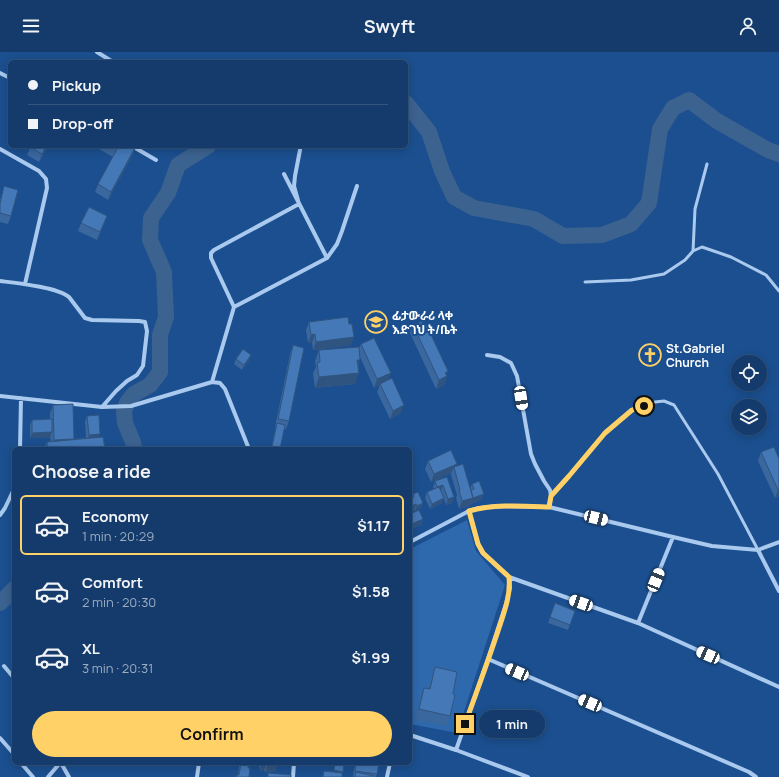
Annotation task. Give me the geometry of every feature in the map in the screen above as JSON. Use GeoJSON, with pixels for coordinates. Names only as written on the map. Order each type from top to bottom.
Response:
{"type":"FeatureCollection","features":[{"type":"Feature","properties":{"kind":"street"},"geometry":{"type":"LineString","coordinates":[[97,52],[110,60]]}},
{"type":"Feature","properties":{"kind":"street"},"geometry":{"type":"LineString","coordinates":[[135,148],[156,160]]}},
{"type":"Feature","properties":{"kind":"street"},"geometry":{"type":"LineString","coordinates":[[0,149],[39,171],[46,179],[46,188],[25,284]]}},
{"type":"Feature","properties":{"kind":"street"},"geometry":{"type":"LineString","coordinates":[[299,204],[294,186],[300,150]]}},
{"type":"Feature","properties":{"kind":"street"},"geometry":{"type":"LineString","coordinates":[[284,174],[327,258]]}},
{"type":"Feature","properties":{"kind":"street"},"geometry":{"type":"LineString","coordinates":[[234,306],[327,258],[337,244],[357,186]]}},
{"type":"Feature","properties":{"kind":"street"},"geometry":{"type":"LineString","coordinates":[[212,382],[234,306],[211,258],[211,253],[299,204]]}},
{"type":"Feature","properties":{"kind":"street"},"geometry":{"type":"LineString","coordinates":[[0,282],[25,284],[66,294],[85,318],[92,320],[130,320],[145,322],[147,331],[143,366],[137,375],[122,386],[102,407]]}},
{"type":"Feature","properties":{"kind":"street"},"geometry":{"type":"LineString","coordinates":[[487,355],[500,357],[511,363],[517,376],[531,454],[550,490],[551,496],[549,507]]}},
{"type":"Feature","properties":{"kind":"street"},"geometry":{"type":"LineString","coordinates":[[0,396],[102,407],[131,406],[212,382],[220,383],[225,389],[248,447]]}},
{"type":"Feature","properties":{"kind":"street"},"geometry":{"type":"LineString","coordinates":[[20,447],[21,398]]}},
{"type":"Feature","properties":{"kind":"street"},"geometry":{"type":"LineString","coordinates":[[0,515],[6,508],[12,494]]}},
{"type":"Feature","properties":{"kind":"street"},"geometry":{"type":"LineString","coordinates":[[412,541],[469,511],[479,508],[498,506],[549,507],[712,546],[758,550],[779,542]]}},
{"type":"Feature","properties":{"kind":"street"},"geometry":{"type":"LineString","coordinates":[[469,511],[478,544],[483,553],[509,577],[638,623],[779,687]]}},
{"type":"Feature","properties":{"kind":"street"},"geometry":{"type":"LineString","coordinates":[[638,623],[673,537]]}},
{"type":"Feature","properties":{"kind":"street"},"geometry":{"type":"LineString","coordinates":[[758,550],[779,591]]}},
{"type":"Feature","properties":{"kind":"street"},"geometry":{"type":"LineString","coordinates":[[456,750],[506,604],[510,588],[509,577]]}},
{"type":"Feature","properties":{"kind":"street"},"geometry":{"type":"LineString","coordinates":[[488,659],[749,772],[756,777]]}},
{"type":"Feature","properties":{"kind":"street"},"geometry":{"type":"LineString","coordinates":[[4,666],[12,676]]}},
{"type":"Feature","properties":{"kind":"street"},"geometry":{"type":"LineString","coordinates":[[412,735],[528,777]]}},
{"type":"Feature","properties":{"kind":"street"},"geometry":{"type":"LineString","coordinates":[[0,738],[12,752]]}},
{"type":"Feature","properties":{"kind":"street"},"geometry":{"type":"LineString","coordinates":[[23,765],[33,777]]}},
{"type":"Feature","properties":{"kind":"street"},"geometry":{"type":"LineString","coordinates":[[48,777],[58,765]]}},
{"type":"Feature","properties":{"kind":"street"},"geometry":{"type":"LineString","coordinates":[[61,765],[69,777]]}},
{"type":"Feature","properties":{"kind":"street"},"geometry":{"type":"LineString","coordinates":[[197,777],[199,765]]}},
{"type":"Feature","properties":{"kind":"street"},"geometry":{"type":"LineString","coordinates":[[293,777],[294,765]]}},
{"type":"Feature","properties":{"kind":"street"},"geometry":{"type":"LineString","coordinates":[[387,777],[390,765]]}},
{"type":"Feature","properties":{"kind":"lane"},"geometry":{"type":"LineString","coordinates":[[694,251],[695,209],[707,164]]}},
{"type":"Feature","properties":{"kind":"lane"},"geometry":{"type":"LineString","coordinates":[[585,282],[631,280],[664,274],[685,260],[694,251],[702,247],[731,257],[766,275],[779,291]]}},
{"type":"Feature","properties":{"kind":"lane"},"geometry":{"type":"LineString","coordinates":[[551,496],[605,433],[632,410],[655,402],[664,401],[674,405],[718,474],[758,550]]}},
{"type":"Feature","properties":{"kind":"shaded area"},"geometry":{"type":"Polygon","coordinates":[[[467,520],[476,551],[505,585],[457,733],[412,724],[412,548],[467,520]]]}},
{"type":"Feature","properties":{"kind":"building"},"geometry":{"type":"Polygon","coordinates":[[[32,148],[45,148],[42,154],[32,148]]]}},
{"type":"Feature","properties":{"kind":"building"},"geometry":{"type":"Polygon","coordinates":[[[115,148],[135,148],[111,192],[98,184],[117,149],[115,148]]]}},
{"type":"Feature","properties":{"kind":"building"},"geometry":{"type":"Polygon","coordinates":[[[4,186],[18,190],[11,216],[0,213],[0,204],[4,186]]]}},
{"type":"Feature","properties":{"kind":"building"},"geometry":{"type":"Polygon","coordinates":[[[89,207],[107,216],[100,232],[81,223],[89,207]]]}},
{"type":"Feature","properties":{"kind":"building"},"geometry":{"type":"Polygon","coordinates":[[[348,317],[349,324],[352,324],[354,337],[316,342],[315,334],[311,335],[309,322],[348,317]]]}},
{"type":"Feature","properties":{"kind":"building"},"geometry":{"type":"Polygon","coordinates":[[[422,321],[423,325],[426,324],[448,371],[445,373],[447,376],[439,380],[413,325],[422,321]]]}},
{"type":"Feature","properties":{"kind":"building"},"geometry":{"type":"Polygon","coordinates":[[[374,338],[391,373],[377,379],[361,344],[374,338]]]}},
{"type":"Feature","properties":{"kind":"building"},"geometry":{"type":"Polygon","coordinates":[[[293,345],[304,348],[289,421],[278,419],[293,345]]]}},
{"type":"Feature","properties":{"kind":"building"},"geometry":{"type":"Polygon","coordinates":[[[359,347],[360,360],[357,360],[359,373],[319,377],[317,363],[320,362],[319,350],[359,347]]]}},
{"type":"Feature","properties":{"kind":"building"},"geometry":{"type":"Polygon","coordinates":[[[243,349],[251,355],[244,365],[236,359],[243,349]]]}},
{"type":"Feature","properties":{"kind":"building"},"geometry":{"type":"Polygon","coordinates":[[[392,378],[404,405],[393,411],[380,384],[392,378]]]}},
{"type":"Feature","properties":{"kind":"building"},"geometry":{"type":"Polygon","coordinates":[[[73,404],[74,439],[54,440],[53,405],[73,404]]]}},
{"type":"Feature","properties":{"kind":"building"},"geometry":{"type":"Polygon","coordinates":[[[99,415],[100,434],[89,435],[87,416],[99,415]]]}},
{"type":"Feature","properties":{"kind":"building"},"geometry":{"type":"Polygon","coordinates":[[[52,419],[52,432],[32,433],[32,420],[52,419]]]}},
{"type":"Feature","properties":{"kind":"building"},"geometry":{"type":"Polygon","coordinates":[[[277,423],[285,425],[280,447],[272,447],[277,423]]]}},
{"type":"Feature","properties":{"kind":"building"},"geometry":{"type":"Polygon","coordinates":[[[103,437],[105,447],[48,447],[47,442],[103,437]]]}},
{"type":"Feature","properties":{"kind":"building"},"geometry":{"type":"Polygon","coordinates":[[[774,447],[779,459],[778,490],[761,452],[774,447]]]}},
{"type":"Feature","properties":{"kind":"building"},"geometry":{"type":"Polygon","coordinates":[[[451,450],[457,464],[434,474],[428,461],[451,450]]]}},
{"type":"Feature","properties":{"kind":"building"},"geometry":{"type":"Polygon","coordinates":[[[463,464],[473,498],[462,501],[454,467],[463,464]]]}},
{"type":"Feature","properties":{"kind":"building"},"geometry":{"type":"Polygon","coordinates":[[[447,477],[454,497],[448,499],[443,485],[437,487],[435,481],[447,477]]]}},
{"type":"Feature","properties":{"kind":"building"},"geometry":{"type":"Polygon","coordinates":[[[479,481],[484,494],[473,498],[471,490],[474,489],[472,484],[479,481]]]}},
{"type":"Feature","properties":{"kind":"building"},"geometry":{"type":"Polygon","coordinates":[[[439,487],[444,498],[432,504],[427,492],[439,487]]]}},
{"type":"Feature","properties":{"kind":"building"},"geometry":{"type":"Polygon","coordinates":[[[418,492],[423,503],[417,506],[416,504],[412,506],[412,498],[414,497],[413,494],[418,492]]]}},
{"type":"Feature","properties":{"kind":"building"},"geometry":{"type":"Polygon","coordinates":[[[419,510],[423,519],[412,524],[412,513],[419,510]]]}},
{"type":"Feature","properties":{"kind":"building"},"geometry":{"type":"Polygon","coordinates":[[[555,603],[575,611],[570,625],[550,617],[555,603]]]}},
{"type":"Feature","properties":{"kind":"building"},"geometry":{"type":"Polygon","coordinates":[[[435,667],[457,672],[453,694],[455,695],[450,716],[419,709],[424,688],[430,689],[435,667]]]}},
{"type":"Feature","properties":{"kind":"building"},"geometry":{"type":"Polygon","coordinates":[[[241,765],[249,765],[248,768],[250,768],[249,777],[236,777],[239,775],[241,765]]]}},
{"type":"Feature","properties":{"kind":"building"},"geometry":{"type":"Polygon","coordinates":[[[335,765],[344,765],[343,772],[334,770],[335,765]]]}},
{"type":"Feature","properties":{"kind":"building"},"geometry":{"type":"Polygon","coordinates":[[[356,765],[379,765],[377,774],[355,771],[356,765]]]}},
{"type":"Feature","properties":{"kind":"building"},"geometry":{"type":"Polygon","coordinates":[[[324,771],[342,773],[342,777],[323,777],[324,771]]]}},
{"type":"Feature","properties":{"kind":"building"},"geometry":{"type":"Polygon","coordinates":[[[356,772],[374,776],[374,777],[355,777],[356,772]]]}},
{"type":"Feature","properties":{"kind":"building"},"geometry":{"type":"Polygon","coordinates":[[[268,773],[291,775],[291,777],[268,777],[268,773]]]}},
{"type":"Feature","properties":{"kind":"waterway"},"geometry":{"type":"LineString","coordinates":[[408,106],[429,132],[442,171],[454,197],[474,208],[534,219],[563,236],[602,235],[631,224],[649,203],[660,129],[673,108],[689,100],[717,121],[768,150],[779,154]]}},
{"type":"Feature","properties":{"kind":"waterway"},"geometry":{"type":"LineString","coordinates":[[134,447],[125,423],[124,411],[127,403],[134,394],[150,385],[160,372],[160,335],[166,317],[164,272],[150,240],[151,218],[168,193],[178,165],[205,148]]}},
{"type":"Feature","properties":{"kind":"waterway"},"geometry":{"type":"LineString","coordinates":[[0,603],[12,591]]}},
{"type":"Feature","properties":{"kind":"place","name":"ፊታውራሪ ላቀ እድገህ ት/ቤት"},"geometry":{"type":"Point","coordinates":[376,322]}},
{"type":"Feature","properties":{"kind":"place","name":"St.Gabriel Church"},"geometry":{"type":"Point","coordinates":[650,355]}},
{"type":"Feature","properties":{"kind":"route"},"geometry":{"type":"LineString","coordinates":[[465,724],[488,659],[510,588],[509,577],[483,553],[478,544],[469,511],[479,508],[498,506],[549,507],[551,496],[605,433],[632,410],[644,406]]}}]}
